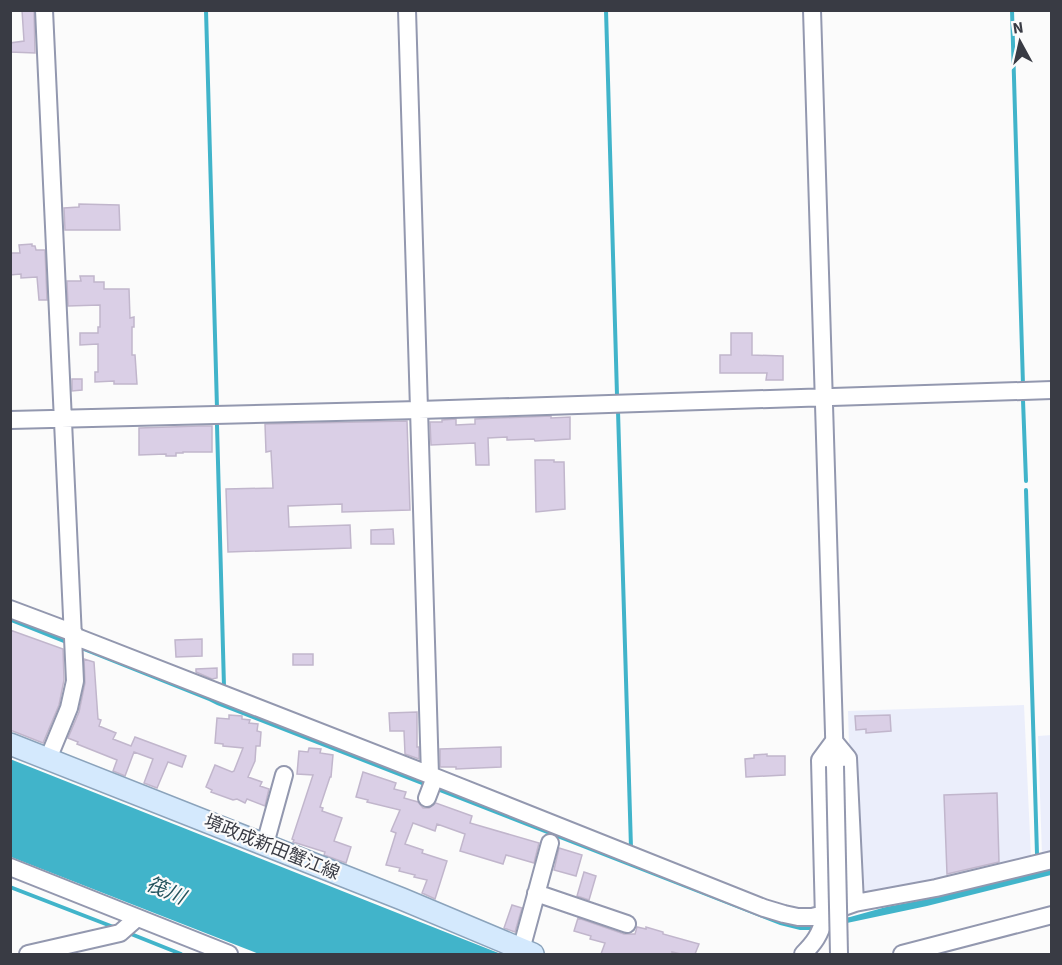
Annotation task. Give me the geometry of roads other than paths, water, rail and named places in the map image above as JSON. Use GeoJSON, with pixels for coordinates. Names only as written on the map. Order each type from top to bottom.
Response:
{"type":"FeatureCollection","features":[{"type":"Feature","properties":{"kind":"main road","name":"境政成新田蟹江線"},"geometry":{"type":"LineString","coordinates":[[10,744],[402,899],[527,952]]}},
{"type":"Feature","properties":{"kind":"street"},"geometry":{"type":"LineString","coordinates":[[44,10],[75,681],[69,708],[48,759]]}},
{"type":"Feature","properties":{"kind":"street"},"geometry":{"type":"LineString","coordinates":[[408,10],[431,784]]}},
{"type":"Feature","properties":{"kind":"street"},"geometry":{"type":"LineString","coordinates":[[812,10],[825,396],[839,954]]}},
{"type":"Feature","properties":{"kind":"street"},"geometry":{"type":"LineString","coordinates":[[10,420],[1052,390]]}},
{"type":"Feature","properties":{"kind":"street"},"geometry":{"type":"LineString","coordinates":[[10,609],[74,640],[431,784],[764,908],[784,914],[812,916],[823,922]]}},
{"type":"Feature","properties":{"kind":"street"},"geometry":{"type":"LineString","coordinates":[[834,741],[848,758],[855,903]]}},
{"type":"Feature","properties":{"kind":"street"},"geometry":{"type":"LineString","coordinates":[[803,954],[814,943],[823,922],[820,760],[834,741]]}},
{"type":"Feature","properties":{"kind":"street"},"geometry":{"type":"LineString","coordinates":[[265,844],[284,775]]}},
{"type":"Feature","properties":{"kind":"street"},"geometry":{"type":"LineString","coordinates":[[527,952],[536,893],[550,843]]}},
{"type":"Feature","properties":{"kind":"street"},"geometry":{"type":"LineString","coordinates":[[823,922],[855,903],[936,888],[1052,860]]}},
{"type":"Feature","properties":{"kind":"street"},"geometry":{"type":"LineString","coordinates":[[10,867],[229,954]]}},
{"type":"Feature","properties":{"kind":"street"},"geometry":{"type":"LineString","coordinates":[[536,893],[627,924]]}},
{"type":"Feature","properties":{"kind":"street"},"geometry":{"type":"LineString","coordinates":[[902,954],[1052,915]]}},
{"type":"Feature","properties":{"kind":"street"},"geometry":{"type":"LineString","coordinates":[[28,954],[120,933],[137,918]]}},
{"type":"Feature","properties":{"kind":"water"},"geometry":{"type":"Polygon","coordinates":[[[10,618],[752,910],[804,925],[938,897],[1051,868],[1051,875],[927,906],[814,930],[800,930],[780,925],[217,705],[11,622],[10,618]]]}},
{"type":"Feature","properties":{"kind":"water","name":"筏川"},"geometry":{"type":"Polygon","coordinates":[[[10,759],[501,954],[259,954],[11,857],[10,759]]]}},
{"type":"Feature","properties":{"kind":"waterway"},"geometry":{"type":"LineString","coordinates":[[206,10],[217,408]]}},
{"type":"Feature","properties":{"kind":"waterway"},"geometry":{"type":"LineString","coordinates":[[606,10],[617,395]]}},
{"type":"Feature","properties":{"kind":"waterway"},"geometry":{"type":"LineString","coordinates":[[1012,10],[1023,385]]}},
{"type":"Feature","properties":{"kind":"waterway"},"geometry":{"type":"LineString","coordinates":[[1023,400],[1026,481]]}},
{"type":"Feature","properties":{"kind":"waterway"},"geometry":{"type":"LineString","coordinates":[[618,411],[631,848]]}},
{"type":"Feature","properties":{"kind":"waterway"},"geometry":{"type":"LineString","coordinates":[[217,425],[224,687]]}},
{"type":"Feature","properties":{"kind":"waterway"},"geometry":{"type":"LineString","coordinates":[[1026,490],[1037,854]]}},
{"type":"Feature","properties":{"kind":"waterway"},"geometry":{"type":"LineString","coordinates":[[10,887],[116,928]]}},
{"type":"Feature","properties":{"kind":"waterway"},"geometry":{"type":"LineString","coordinates":[[131,934],[181,954]]}}]}
